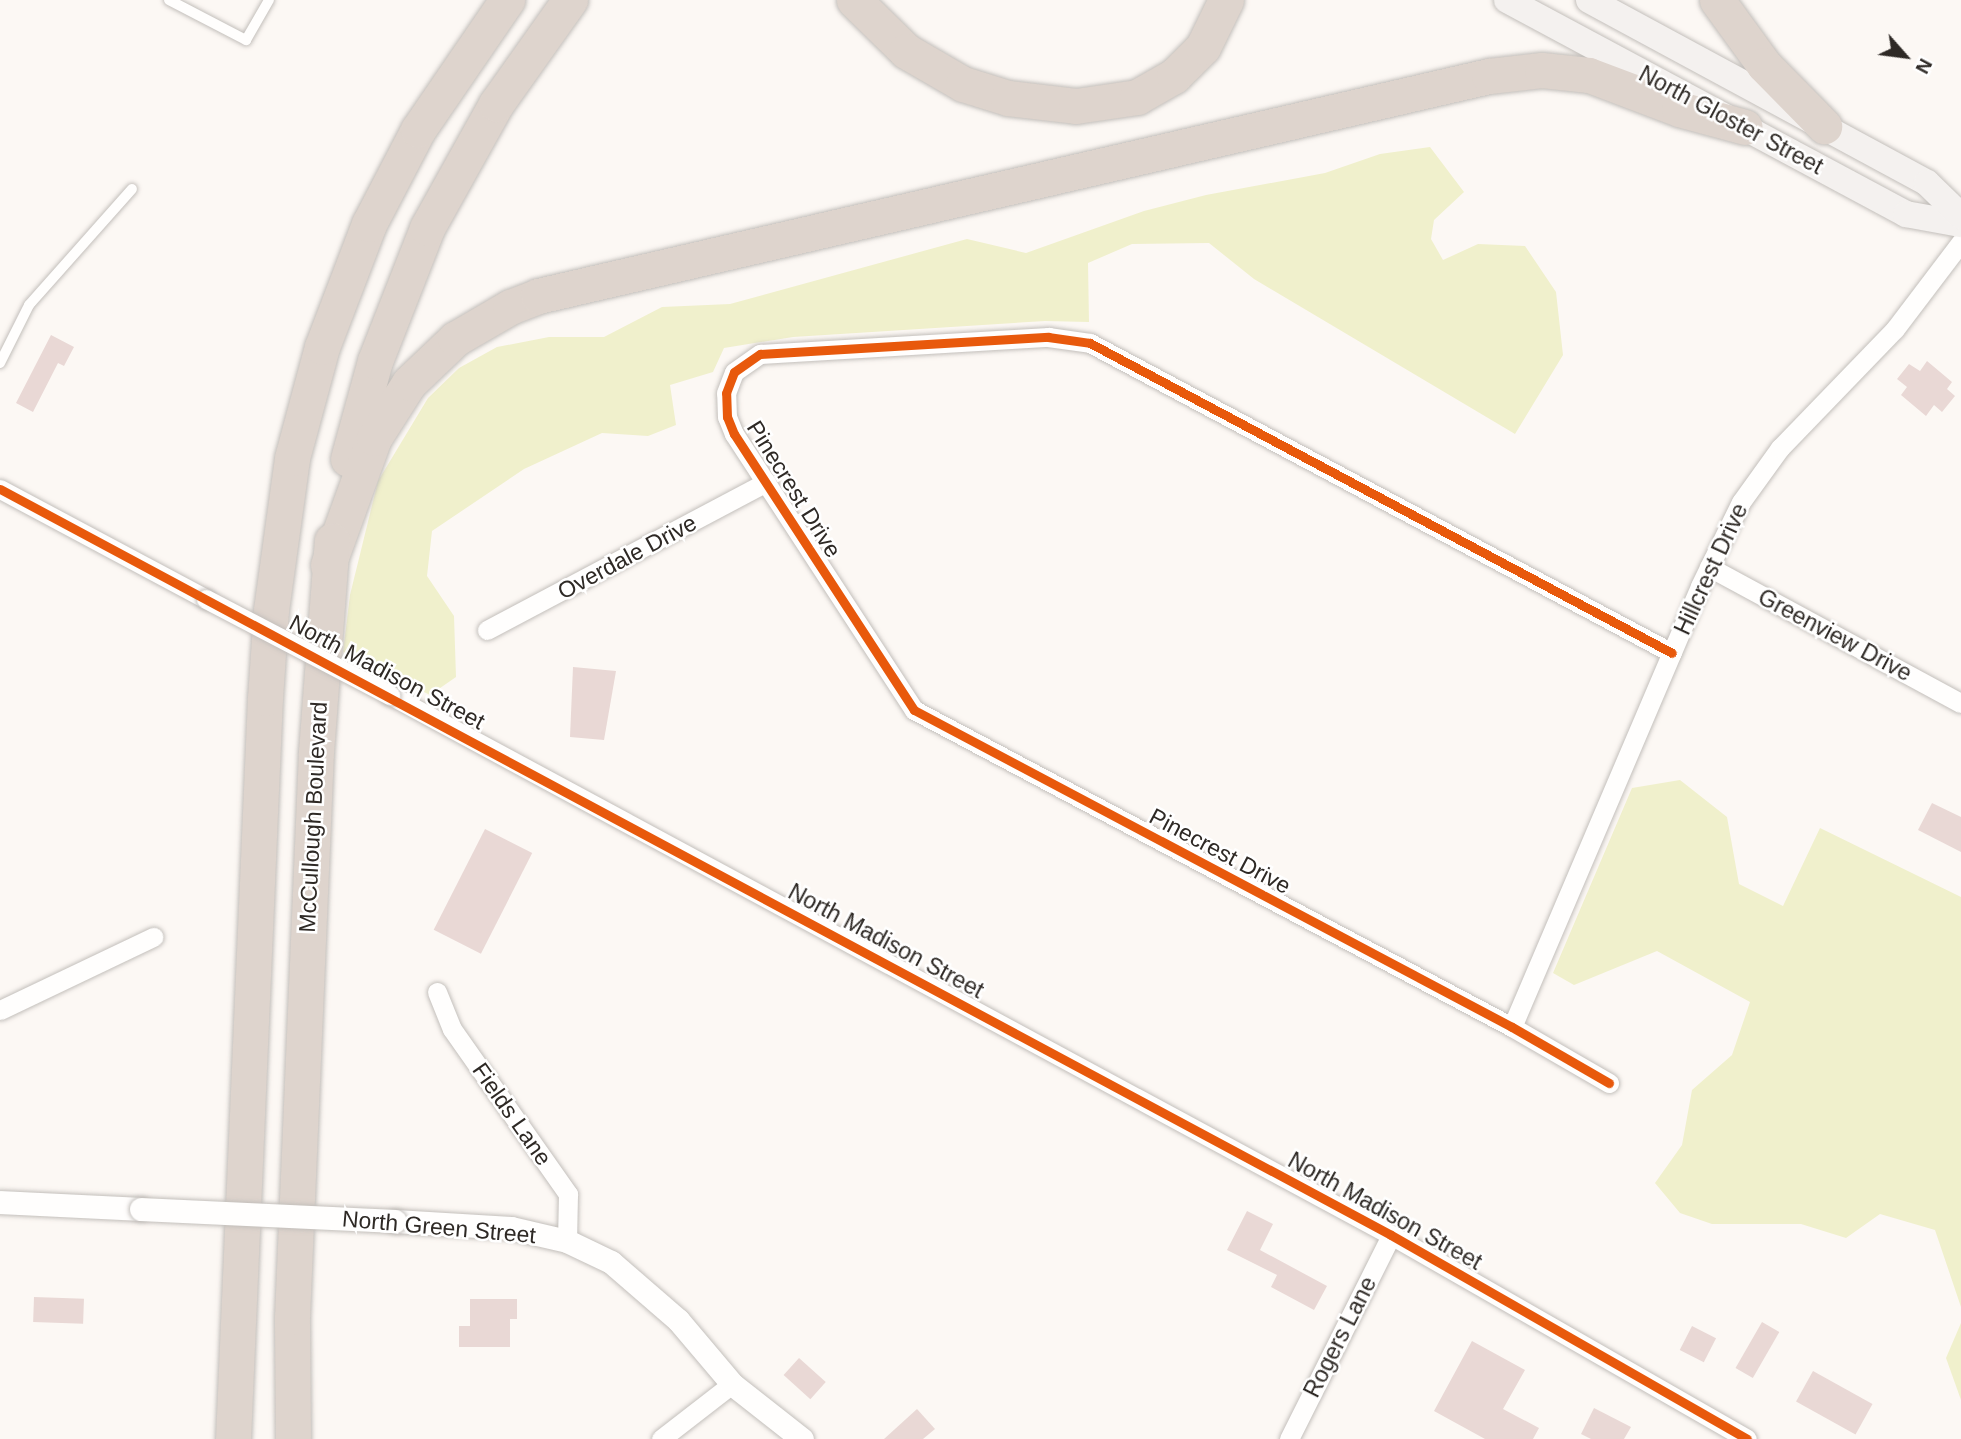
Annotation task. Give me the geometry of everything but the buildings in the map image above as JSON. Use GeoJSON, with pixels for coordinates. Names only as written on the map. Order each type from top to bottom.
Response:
{"type":"FeatureCollection","features":[{"type":"Feature","properties":{"kind":"highway"},"geometry":{"type":"LineString","coordinates":[[233,1436],[271,610],[284,508],[305,403],[396,148],[475,0]]}},
{"type":"Feature","properties":{"kind":"highway"},"geometry":{"type":"LineString","coordinates":[[369,225],[418,130],[507,0]]}},
{"type":"Feature","properties":{"kind":"highway","name":"McCullough Boulevard"},"geometry":{"type":"LineString","coordinates":[[293,1439],[292,1317],[317,726],[328,565],[355,428],[404,282],[453,178],[495,104],[570,0]]}},
{"type":"Feature","properties":{"kind":"highway"},"geometry":{"type":"LineString","coordinates":[[855,0],[906,51],[954,79],[1008,98],[1076,106],[1137,97],[1174,76],[1203,47],[1226,0]]}},
{"type":"Feature","properties":{"kind":"highway"},"geometry":{"type":"LineString","coordinates":[[1717,0],[1755,55],[1824,126]]}},
{"type":"Feature","properties":{"kind":"highway"},"geometry":{"type":"LineString","coordinates":[[328,565],[374,438],[409,383],[464,333],[538,296],[1489,76],[1542,70],[1589,75],[1679,109],[1745,127]]}},
{"type":"Feature","properties":{"kind":"highway"},"geometry":{"type":"LineString","coordinates":[[292,1317],[302,1439]]}},
{"type":"Feature","properties":{"kind":"main road","name":"North Gloster Street"},"geometry":{"type":"LineString","coordinates":[[1507,0],[1906,214],[1961,224]]}},
{"type":"Feature","properties":{"kind":"main road","name":"North Gloster Street"},"geometry":{"type":"LineString","coordinates":[[1589,0],[1927,183],[1961,216]]}},
{"type":"Feature","properties":{"kind":"street","name":"Hillcrest Drive"},"geometry":{"type":"LineString","coordinates":[[1512,1027],[1709,567],[1741,502],[1770,460],[1877,350],[1961,242]]}},
{"type":"Feature","properties":{"kind":"street","name":"Pinecrest Drive"},"geometry":{"type":"LineString","coordinates":[[1609,1083],[1512,1027],[924,718],[900,692],[734,433],[725,404],[734,372],[750,358],[905,343],[1076,339],[1104,348],[1672,653]]}},
{"type":"Feature","properties":{"kind":"street","name":"Overdale Drive"},"geometry":{"type":"LineString","coordinates":[[487,630],[766,481]]}},
{"type":"Feature","properties":{"kind":"street","name":"North Madison Street"},"geometry":{"type":"LineString","coordinates":[[0,489],[390,695],[1391,1235],[1747,1439]]}},
{"type":"Feature","properties":{"kind":"street","name":"Greenview Drive"},"geometry":{"type":"LineString","coordinates":[[1709,567],[1961,703]]}},
{"type":"Feature","properties":{"kind":"street"},"geometry":{"type":"LineString","coordinates":[[0,1010],[153,937]]}},
{"type":"Feature","properties":{"kind":"street","name":"Fields Lane"},"geometry":{"type":"LineString","coordinates":[[437,992],[452,1030],[568,1194],[567,1241]]}},
{"type":"Feature","properties":{"kind":"street","name":"North Green Street"},"geometry":{"type":"LineString","coordinates":[[0,1202],[511,1228],[567,1241],[611,1262],[640,1285],[678,1321],[732,1384],[802,1439]]}},
{"type":"Feature","properties":{"kind":"street","name":"Rogers Lane"},"geometry":{"type":"LineString","coordinates":[[1289,1439],[1391,1235]]}},
{"type":"Feature","properties":{"kind":"street"},"geometry":{"type":"LineString","coordinates":[[661,1439],[732,1384]]}},
{"type":"Feature","properties":{"kind":"lane"},"geometry":{"type":"LineString","coordinates":[[169,0],[246,40],[269,0]]}},
{"type":"Feature","properties":{"kind":"lane"},"geometry":{"type":"LineString","coordinates":[[0,363],[29,305],[132,189]]}},
{"type":"Feature","properties":{"kind":"green space"},"geometry":{"type":"Polygon","coordinates":[[[1430,147],[1464,192],[1434,220],[1431,239],[1443,260],[1478,244],[1525,246],[1556,292],[1563,355],[1515,434],[1254,279],[1209,243],[1132,244],[1088,263],[1089,322],[1045,321],[793,337],[724,348],[713,372],[670,385],[676,425],[648,436],[602,433],[524,469],[432,531],[427,576],[454,616],[456,677],[430,695],[343,652],[350,595],[378,481],[428,398],[459,368],[497,347],[549,337],[604,337],[662,307],[730,304],[967,239],[1026,253],[1144,211],[1206,195],[1325,173],[1380,154],[1430,147]]]}},
{"type":"Feature","properties":{"kind":"green space"},"geometry":{"type":"Polygon","coordinates":[[[1680,780],[1727,817],[1739,884],[1783,906],[1820,828],[1961,897],[1961,1307],[1935,1230],[1880,1214],[1846,1238],[1801,1224],[1712,1224],[1680,1213],[1655,1183],[1682,1145],[1692,1090],[1732,1055],[1750,1002],[1657,951],[1574,985],[1553,973],[1632,788],[1680,780]]]}},
{"type":"Feature","properties":{"kind":"green space"},"geometry":{"type":"Polygon","coordinates":[[[1961,1323],[1961,1400],[1946,1358],[1961,1323]]]}},
{"type":"Feature","properties":{"kind":"cycle path"},"geometry":{"type":"LineString","coordinates":[[1609,1083],[1512,1027],[914,710],[734,434],[727,417],[726,393],[734,372],[760,354],[1048,337],[1090,343],[1672,653]]}},
{"type":"Feature","properties":{"kind":"cycle path"},"geometry":{"type":"LineString","coordinates":[[0,489],[1391,1235],[1747,1439]]}}]}
